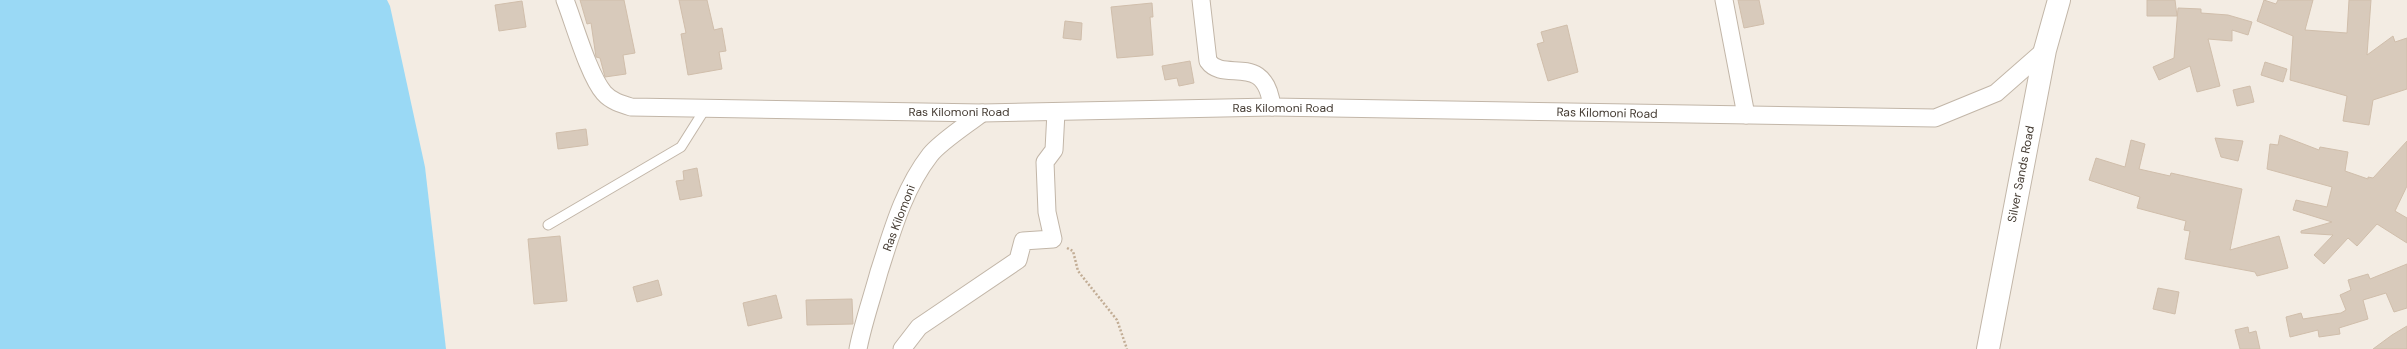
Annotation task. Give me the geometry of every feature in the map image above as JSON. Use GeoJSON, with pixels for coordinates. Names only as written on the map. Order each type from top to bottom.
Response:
{"type":"FeatureCollection","features":[{"type":"Feature","properties":{"kind":"street","name":"Ras Kilomoni Road"},"geometry":{"type":"LineString","coordinates":[[565,0],[596,82],[605,94],[617,102],[631,107],[982,113],[1272,107],[1935,118],[1996,93],[2046,50]]}},
{"type":"Feature","properties":{"kind":"street"},"geometry":{"type":"LineString","coordinates":[[1201,0],[1208,61],[1215,68],[1244,71],[1261,78],[1270,94],[1272,107]]}},
{"type":"Feature","properties":{"kind":"street"},"geometry":{"type":"LineString","coordinates":[[1724,0],[1746,115]]}},
{"type":"Feature","properties":{"kind":"street","name":"Silver Sands Road"},"geometry":{"type":"LineString","coordinates":[[1988,349],[2046,50],[2059,0]]}},
{"type":"Feature","properties":{"kind":"street"},"geometry":{"type":"LineString","coordinates":[[902,349],[919,327],[1018,260],[1023,241],[1053,239],[1047,212],[1045,162],[1054,150],[1056,112]]}},
{"type":"Feature","properties":{"kind":"street","name":"Ras Kilomoni"},"geometry":{"type":"LineString","coordinates":[[858,349],[862,330],[889,242],[903,201],[914,179],[931,154],[982,113]]}},
{"type":"Feature","properties":{"kind":"lane"},"geometry":{"type":"LineString","coordinates":[[548,225],[681,147],[705,109]]}},
{"type":"Feature","properties":{"kind":"path"},"geometry":{"type":"LineString","coordinates":[[1053,239],[1074,252],[1078,271],[1117,320],[1127,349]]}},
{"type":"Feature","properties":{"kind":"water"},"geometry":{"type":"Polygon","coordinates":[[[0,0],[387,0],[390,6],[425,167],[446,349],[0,349],[0,0]]]}},
{"type":"Feature","properties":{"kind":"building"},"geometry":{"type":"Polygon","coordinates":[[[580,0],[624,0],[635,53],[623,55],[626,74],[605,77],[600,58],[596,57],[591,23],[587,24],[580,0]]]}},
{"type":"Feature","properties":{"kind":"building"},"geometry":{"type":"Polygon","coordinates":[[[679,0],[707,0],[714,30],[722,28],[726,51],[719,52],[722,69],[688,75],[681,34],[686,33],[679,0]]]}},
{"type":"Feature","properties":{"kind":"building"},"geometry":{"type":"Polygon","coordinates":[[[1738,0],[1759,0],[1764,24],[1744,28],[1738,0]]]}},
{"type":"Feature","properties":{"kind":"building"},"geometry":{"type":"Polygon","coordinates":[[[2147,0],[2175,0],[2177,16],[2147,16],[2147,0]]]}},
{"type":"Feature","properties":{"kind":"building"},"geometry":{"type":"Polygon","coordinates":[[[2264,0],[2276,4],[2278,0],[2313,0],[2305,30],[2347,33],[2349,0],[2371,0],[2367,55],[2393,36],[2395,42],[2407,38],[2407,89],[2373,100],[2369,125],[2343,121],[2347,96],[2290,80],[2293,36],[2257,21],[2264,0]]]}},
{"type":"Feature","properties":{"kind":"building"},"geometry":{"type":"Polygon","coordinates":[[[522,1],[526,27],[499,31],[495,5],[522,1]]]}},
{"type":"Feature","properties":{"kind":"building"},"geometry":{"type":"Polygon","coordinates":[[[1152,3],[1153,17],[1150,17],[1153,55],[1117,58],[1111,7],[1152,3]]]}},
{"type":"Feature","properties":{"kind":"building"},"geometry":{"type":"Polygon","coordinates":[[[2178,8],[2201,9],[2201,13],[2228,15],[2252,22],[2248,35],[2232,30],[2232,41],[2208,39],[2220,86],[2197,92],[2190,66],[2159,80],[2153,67],[2174,58],[2178,8]]]}},
{"type":"Feature","properties":{"kind":"building"},"geometry":{"type":"Polygon","coordinates":[[[1065,21],[1082,23],[1081,40],[1063,38],[1065,21]]]}},
{"type":"Feature","properties":{"kind":"building"},"geometry":{"type":"Polygon","coordinates":[[[1567,25],[1578,72],[1548,81],[1537,44],[1544,42],[1541,32],[1567,25]]]}},
{"type":"Feature","properties":{"kind":"building"},"geometry":{"type":"Polygon","coordinates":[[[1190,61],[1194,83],[1179,86],[1177,78],[1165,80],[1162,66],[1190,61]]]}},
{"type":"Feature","properties":{"kind":"building"},"geometry":{"type":"Polygon","coordinates":[[[2265,62],[2287,69],[2283,82],[2261,75],[2265,62]]]}},
{"type":"Feature","properties":{"kind":"building"},"geometry":{"type":"Polygon","coordinates":[[[2250,86],[2254,102],[2237,106],[2233,90],[2250,86]]]}},
{"type":"Feature","properties":{"kind":"building"},"geometry":{"type":"Polygon","coordinates":[[[586,129],[588,145],[558,149],[556,133],[586,129]]]}},
{"type":"Feature","properties":{"kind":"building"},"geometry":{"type":"Polygon","coordinates":[[[2280,135],[2319,150],[2320,147],[2348,152],[2345,171],[2368,179],[2368,177],[2373,178],[2407,141],[2407,186],[2395,211],[2407,218],[2407,243],[2377,224],[2357,246],[2348,238],[2324,264],[2314,255],[2333,235],[2301,233],[2301,231],[2332,222],[2293,210],[2296,200],[2327,207],[2332,187],[2267,169],[2270,144],[2278,145],[2280,135]]]}},
{"type":"Feature","properties":{"kind":"building"},"geometry":{"type":"Polygon","coordinates":[[[2215,138],[2243,141],[2238,161],[2221,157],[2215,138]]]}},
{"type":"Feature","properties":{"kind":"building"},"geometry":{"type":"Polygon","coordinates":[[[2131,140],[2145,144],[2139,169],[2170,176],[2171,173],[2242,189],[2230,250],[2279,236],[2288,268],[2257,276],[2255,272],[2185,259],[2190,231],[2184,230],[2186,221],[2137,208],[2140,197],[2089,180],[2096,158],[2125,167],[2131,140]]]}},
{"type":"Feature","properties":{"kind":"building"},"geometry":{"type":"Polygon","coordinates":[[[697,168],[702,196],[680,200],[676,181],[684,180],[683,171],[697,168]]]}},
{"type":"Feature","properties":{"kind":"building"},"geometry":{"type":"Polygon","coordinates":[[[560,236],[567,301],[534,304],[528,239],[560,236]]]}},
{"type":"Feature","properties":{"kind":"building"},"geometry":{"type":"Polygon","coordinates":[[[2407,264],[2407,308],[2394,312],[2386,293],[2363,300],[2368,319],[2339,328],[2340,334],[2319,337],[2318,330],[2290,337],[2286,317],[2301,313],[2303,319],[2341,313],[2346,310],[2340,295],[2351,290],[2348,280],[2368,274],[2370,279],[2407,264]]]}},
{"type":"Feature","properties":{"kind":"building"},"geometry":{"type":"Polygon","coordinates":[[[658,280],[662,295],[637,302],[633,287],[658,280]]]}},
{"type":"Feature","properties":{"kind":"building"},"geometry":{"type":"Polygon","coordinates":[[[2158,288],[2179,292],[2175,314],[2153,309],[2158,288]]]}},
{"type":"Feature","properties":{"kind":"building"},"geometry":{"type":"Polygon","coordinates":[[[776,295],[782,318],[748,326],[743,303],[776,295]]]}},
{"type":"Feature","properties":{"kind":"building"},"geometry":{"type":"Polygon","coordinates":[[[852,299],[853,324],[807,325],[806,300],[852,299]]]}},
{"type":"Feature","properties":{"kind":"building"},"geometry":{"type":"Polygon","coordinates":[[[2407,326],[2407,349],[2373,349],[2392,335],[2407,326]]]}},
{"type":"Feature","properties":{"kind":"building"},"geometry":{"type":"Polygon","coordinates":[[[2248,327],[2249,333],[2256,331],[2260,349],[2240,349],[2235,330],[2248,327]]]}}]}
